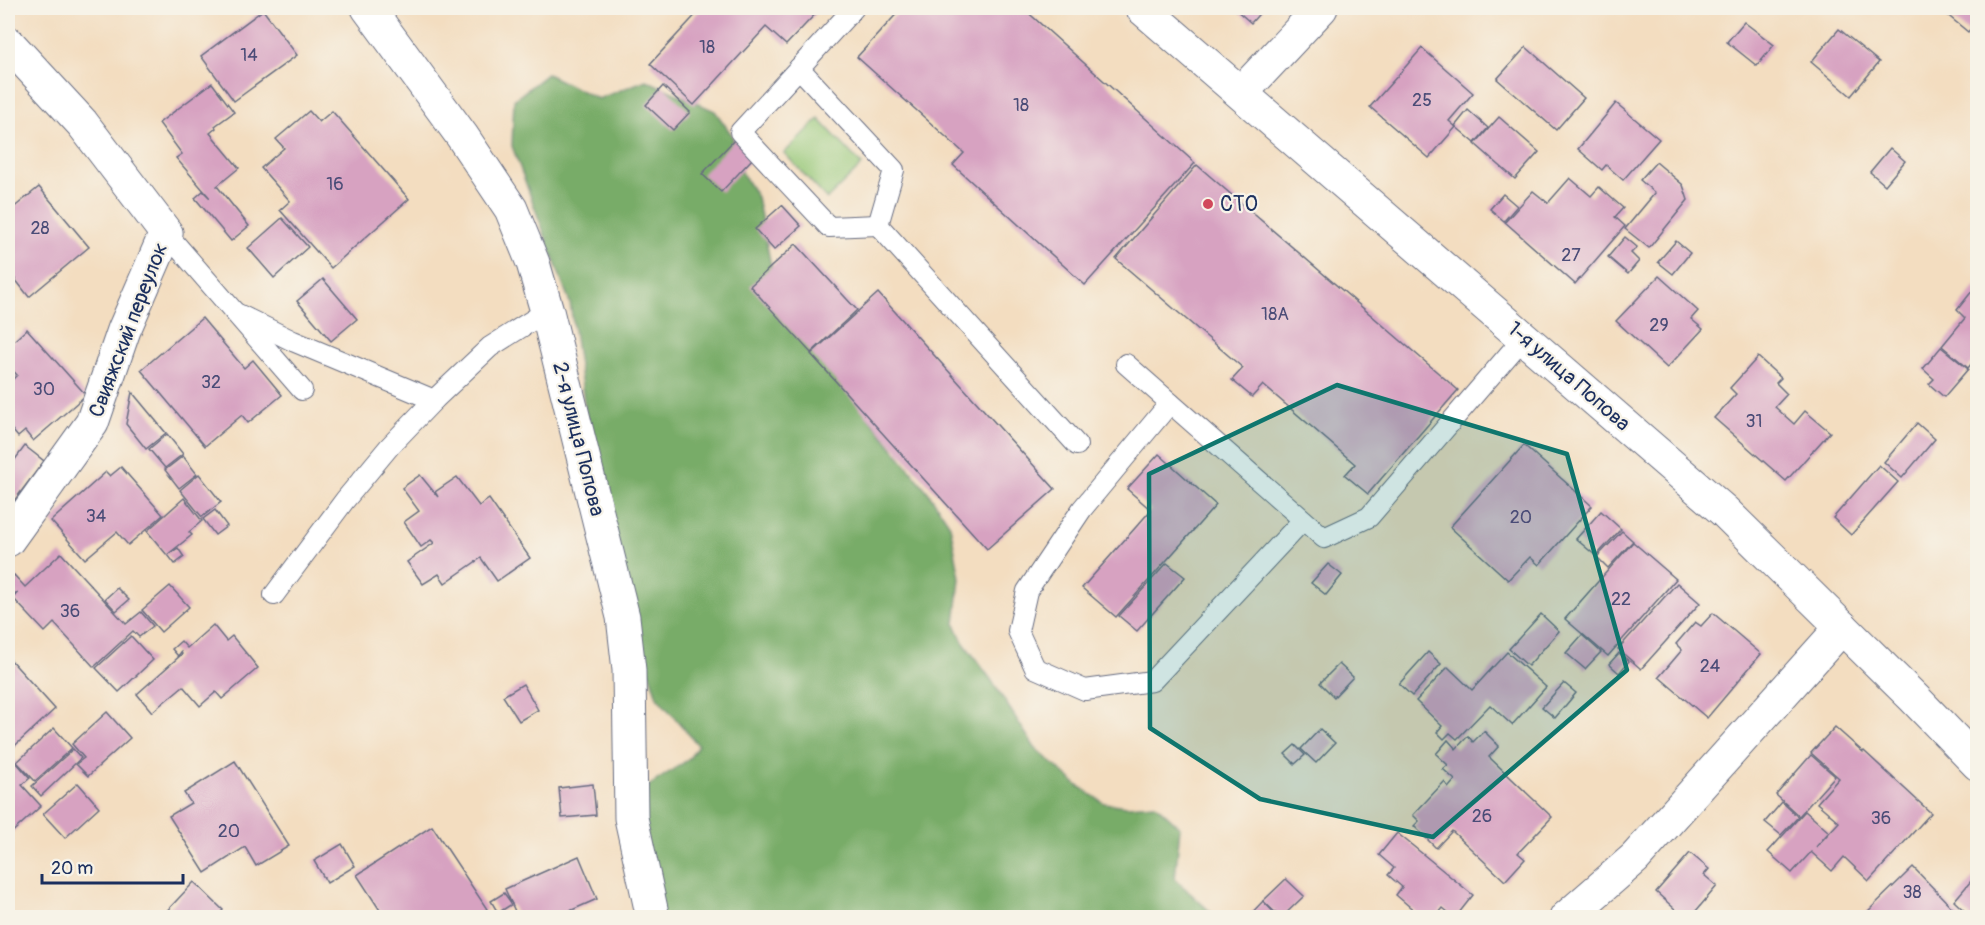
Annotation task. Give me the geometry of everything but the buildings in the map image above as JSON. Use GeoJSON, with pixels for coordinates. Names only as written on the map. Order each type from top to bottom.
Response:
{"type":"FeatureCollection","features":[{"type":"Feature","properties":{"kind":"street","name":"2-я улица Попова"},"geometry":{"type":"LineString","coordinates":[[368,8],[462,136],[511,209],[533,263],[548,311],[623,617],[629,670],[631,818],[653,918]]}},
{"type":"Feature","properties":{"kind":"street","name":"1-я улица Попова"},"geometry":{"type":"LineString","coordinates":[[1142,8],[1242,92],[1724,511],[1977,764]]}},
{"type":"Feature","properties":{"kind":"street"},"geometry":{"type":"LineString","coordinates":[[1242,92],[1321,8]]}},
{"type":"Feature","properties":{"kind":"street","name":"Свияжский переулок"},"geometry":{"type":"LineString","coordinates":[[8,43],[82,123],[166,233],[124,330],[92,423],[8,540]]}},
{"type":"Feature","properties":{"kind":"street"},"geometry":{"type":"LineString","coordinates":[[1566,918],[1635,858],[1842,627]]}},
{"type":"Feature","properties":{"kind":"lane"},"geometry":{"type":"LineString","coordinates":[[854,8],[740,132],[829,227],[878,225]]}},
{"type":"Feature","properties":{"kind":"lane"},"geometry":{"type":"LineString","coordinates":[[799,68],[894,170],[878,225]]}},
{"type":"Feature","properties":{"kind":"lane"},"geometry":{"type":"LineString","coordinates":[[878,225],[1077,445]]}},
{"type":"Feature","properties":{"kind":"lane"},"geometry":{"type":"LineString","coordinates":[[166,233],[302,390]]}},
{"type":"Feature","properties":{"kind":"lane"},"geometry":{"type":"LineString","coordinates":[[274,595],[345,500],[389,447],[434,400],[490,347],[548,311]]}},
{"type":"Feature","properties":{"kind":"lane"},"geometry":{"type":"LineString","coordinates":[[238,314],[293,341],[434,400]]}},
{"type":"Feature","properties":{"kind":"lane"},"geometry":{"type":"LineString","coordinates":[[1126,364],[1324,538],[1369,517],[1524,337]]}},
{"type":"Feature","properties":{"kind":"lane"},"geometry":{"type":"LineString","coordinates":[[1170,403],[1082,509],[1027,591],[1018,631],[1035,668],[1085,690],[1152,681],[1303,520]]}},
{"type":"Feature","properties":{"kind":"highlighted area"},"geometry":{"type":"Polygon","coordinates":[[[1337,385],[1567,454],[1627,670],[1433,837],[1260,799],[1150,728],[1149,474],[1337,385]]]}},
{"type":"Feature","properties":{"kind":"green space"},"geometry":{"type":"Polygon","coordinates":[[[547,74],[598,99],[646,80],[715,111],[732,135],[738,167],[757,197],[775,285],[792,321],[928,492],[950,525],[960,578],[955,624],[963,642],[992,681],[1035,748],[1077,785],[1104,803],[1127,806],[1155,804],[1180,827],[1175,879],[1216,917],[654,917],[629,844],[647,787],[689,759],[698,745],[657,697],[633,621],[589,436],[570,303],[512,146],[514,100],[547,74]]]}},
{"type":"Feature","properties":{"kind":"green space"},"geometry":{"type":"Polygon","coordinates":[[[819,119],[862,165],[827,199],[784,153],[819,119]]]}},
{"type":"Feature","properties":{"kind":"place","name":"СТО"},"geometry":{"type":"Point","coordinates":[1208,204]}}]}
